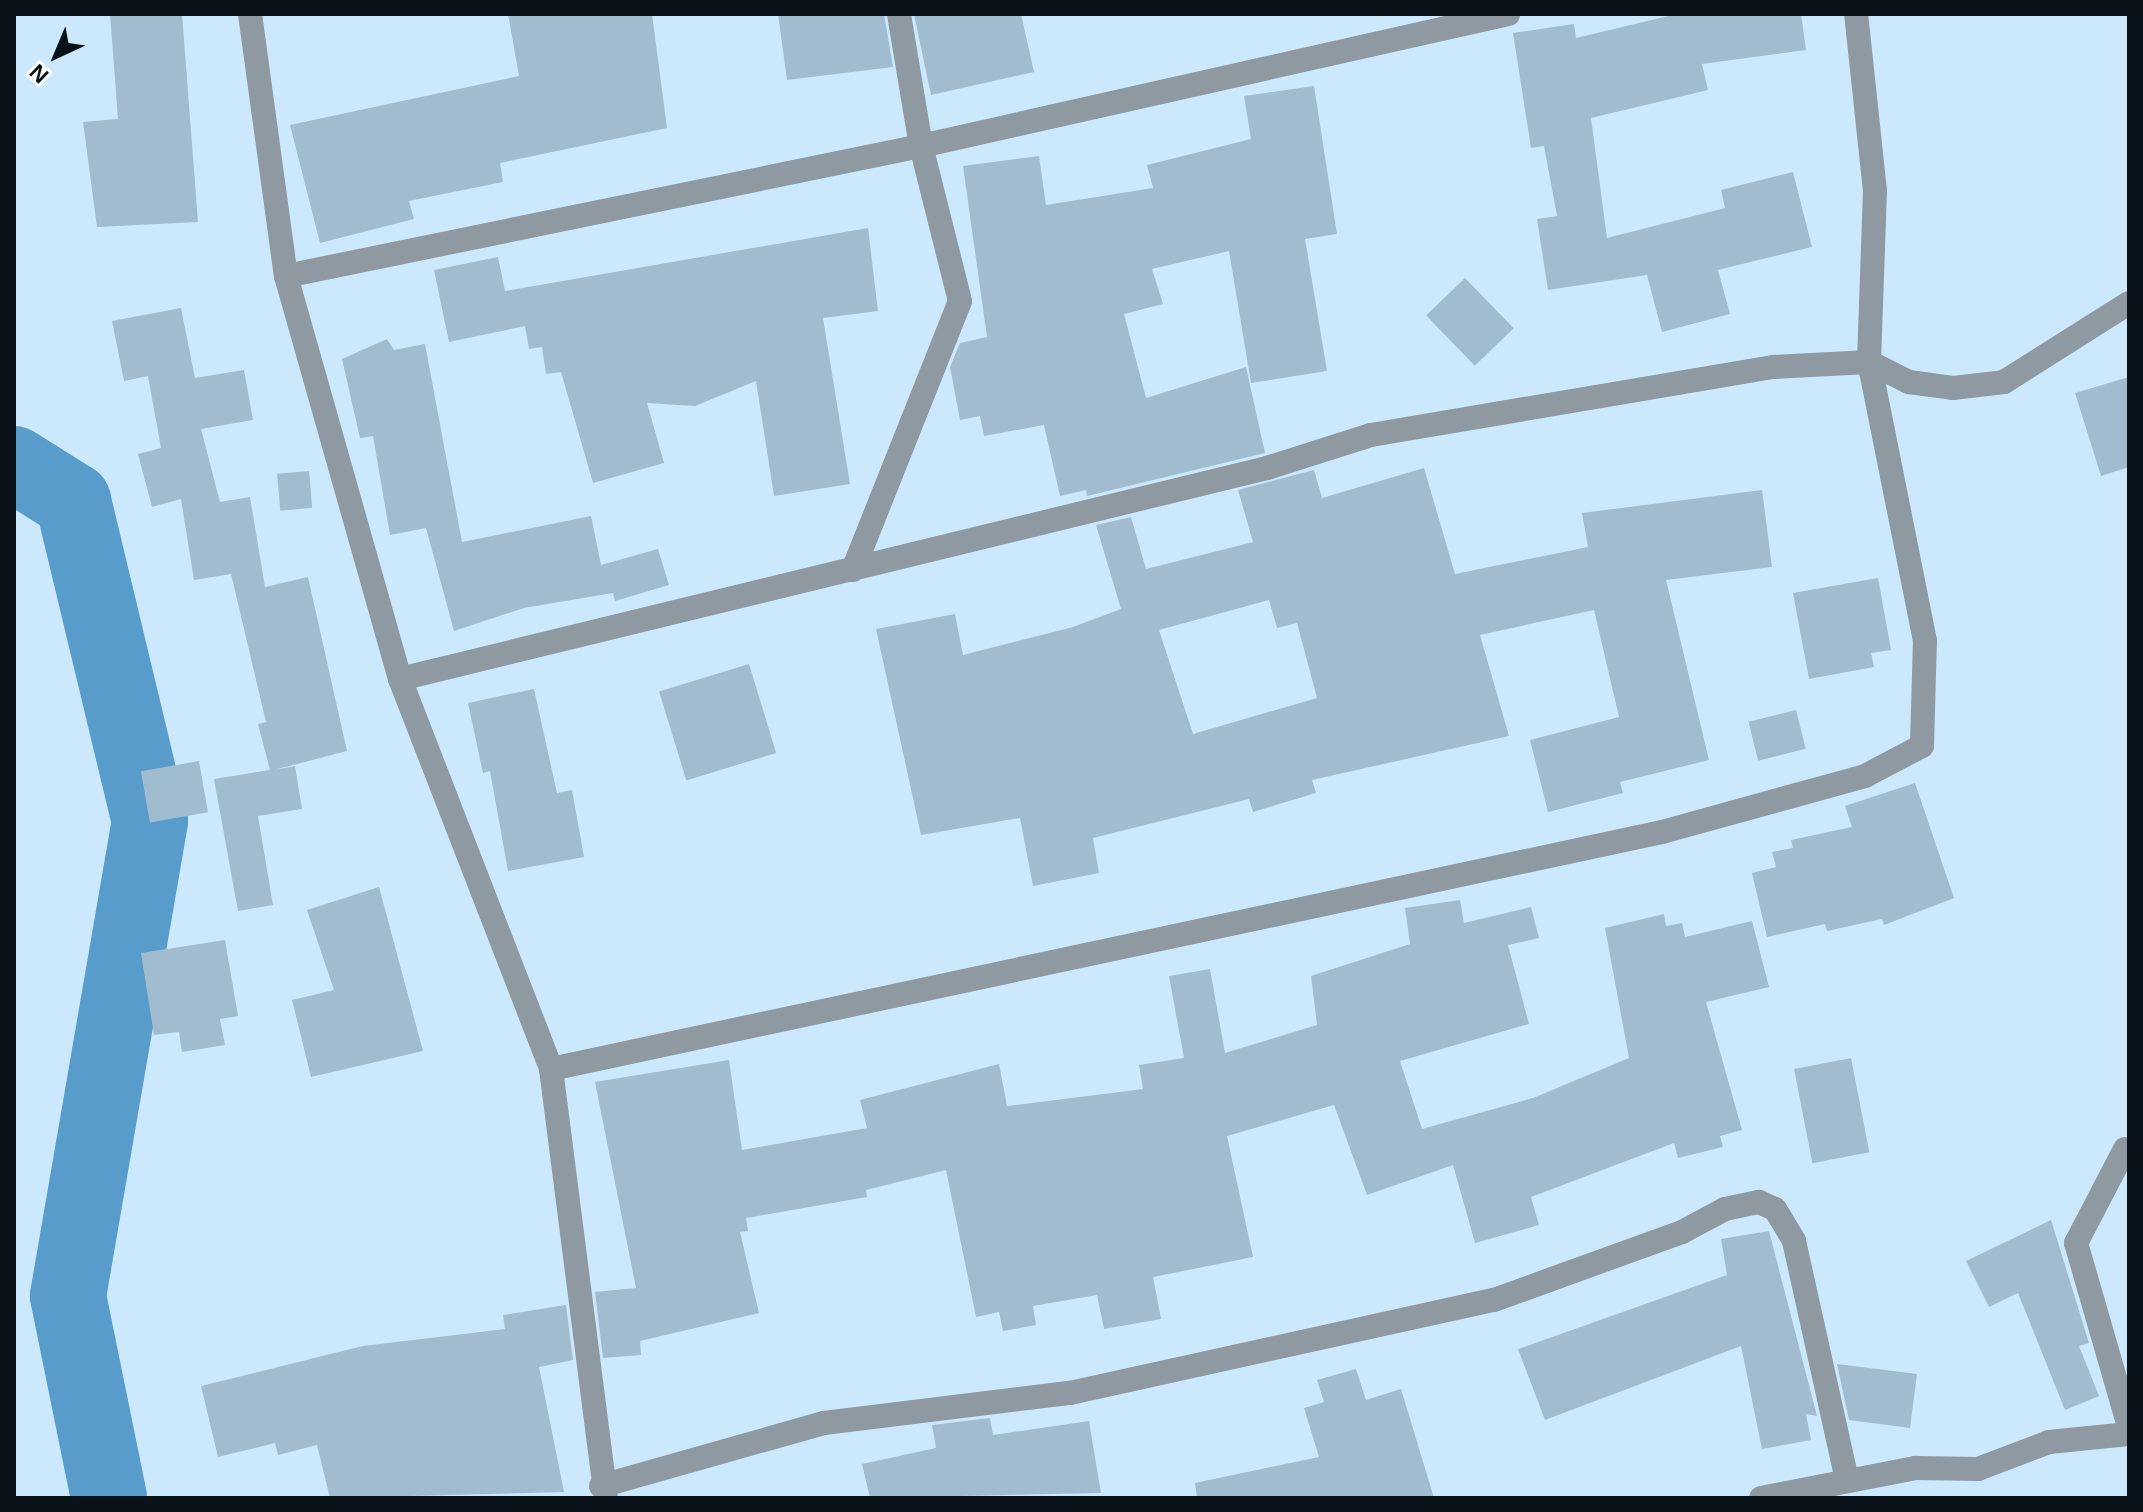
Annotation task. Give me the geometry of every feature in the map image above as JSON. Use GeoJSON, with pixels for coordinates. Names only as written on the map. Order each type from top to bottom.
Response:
{"type":"FeatureCollection","features":[{"type":"Feature","properties":{"kind":"street"},"geometry":{"type":"LineString","coordinates":[[250,14],[286,276],[400,679],[551,1069],[604,1492],[824,1423],[1070,1393],[1494,1300],[1682,1232],[1725,1209],[1759,1202],[1775,1209],[1798,1253],[1815,1361],[1847,1480]]}},
{"type":"Feature","properties":{"kind":"street"},"geometry":{"type":"LineString","coordinates":[[853,570],[960,301],[921,146],[899,14]]}},
{"type":"Feature","properties":{"kind":"street"},"geometry":{"type":"LineString","coordinates":[[286,276],[921,146],[1508,14]]}},
{"type":"Feature","properties":{"kind":"street"},"geometry":{"type":"LineString","coordinates":[[551,1069],[1662,832],[1865,776],[1922,746],[1925,641],[1869,362],[1875,191],[1856,14]]}},
{"type":"Feature","properties":{"kind":"street"},"geometry":{"type":"LineString","coordinates":[[400,679],[853,570],[1371,435],[1774,367],[1869,362],[1938,386],[2004,382],[2129,303]]}},
{"type":"Feature","properties":{"kind":"street"},"geometry":{"type":"LineString","coordinates":[[2125,1149],[2086,1211],[2076,1243],[2129,1427]]}},
{"type":"Feature","properties":{"kind":"street"},"geometry":{"type":"LineString","coordinates":[[1761,1498],[1916,1468],[1978,1469],[2049,1442],[2129,1434]]}},
{"type":"Feature","properties":{"kind":"building"},"geometry":{"type":"Polygon","coordinates":[[[110,14],[182,14],[198,222],[97,227],[83,122],[118,119],[110,14]]]}},
{"type":"Feature","properties":{"kind":"building"},"geometry":{"type":"Polygon","coordinates":[[[508,14],[652,14],[667,128],[500,163],[503,182],[409,201],[414,219],[320,243],[290,125],[519,76],[508,14]]]}},
{"type":"Feature","properties":{"kind":"building"},"geometry":{"type":"Polygon","coordinates":[[[778,14],[884,14],[893,67],[787,80],[778,14]]]}},
{"type":"Feature","properties":{"kind":"building"},"geometry":{"type":"Polygon","coordinates":[[[914,14],[1021,14],[1034,72],[931,95],[914,14]]]}},
{"type":"Feature","properties":{"kind":"building"},"geometry":{"type":"Polygon","coordinates":[[[1677,14],[1801,14],[1806,50],[1702,64],[1708,90],[1591,118],[1607,238],[1725,208],[1721,190],[1793,172],[1812,247],[1718,270],[1730,314],[1662,332],[1647,275],[1548,290],[1537,219],[1557,216],[1544,146],[1531,148],[1513,33],[1574,24],[1576,38],[1677,14]]]}},
{"type":"Feature","properties":{"kind":"building"},"geometry":{"type":"Polygon","coordinates":[[[1314,86],[1337,234],[1305,239],[1327,371],[1251,383],[1229,251],[1152,269],[1163,304],[1124,314],[1146,398],[1246,367],[1265,453],[1087,496],[1086,490],[1060,496],[1044,425],[984,436],[980,416],[960,420],[950,367],[960,343],[987,337],[963,166],[1039,156],[1046,205],[1153,188],[1147,165],[1251,139],[1244,96],[1314,86]]]}},
{"type":"Feature","properties":{"kind":"building"},"geometry":{"type":"Polygon","coordinates":[[[868,228],[878,311],[823,318],[850,484],[774,496],[756,381],[695,406],[647,403],[664,463],[593,483],[561,372],[546,374],[542,347],[529,349],[525,326],[449,342],[434,270],[498,257],[505,291],[868,228]]]}},
{"type":"Feature","properties":{"kind":"building"},"geometry":{"type":"Polygon","coordinates":[[[1465,278],[1514,328],[1475,366],[1426,316],[1465,278]]]}},
{"type":"Feature","properties":{"kind":"building"},"geometry":{"type":"Polygon","coordinates":[[[181,308],[195,378],[244,370],[253,420],[201,429],[220,502],[250,497],[265,587],[308,577],[347,751],[274,770],[295,766],[302,809],[258,816],[273,905],[238,911],[214,779],[270,770],[258,724],[266,722],[231,574],[194,580],[181,499],[152,507],[138,454],[161,448],[148,376],[124,381],[112,321],[181,308]]]}},
{"type":"Feature","properties":{"kind":"building"},"geometry":{"type":"Polygon","coordinates":[[[387,339],[394,350],[425,344],[462,542],[591,516],[601,565],[658,549],[669,585],[615,601],[613,593],[524,608],[454,631],[426,528],[390,535],[373,436],[360,438],[342,359],[387,339]]]}},
{"type":"Feature","properties":{"kind":"building"},"geometry":{"type":"Polygon","coordinates":[[[2129,377],[2129,467],[2101,476],[2075,393],[2129,377]]]}},
{"type":"Feature","properties":{"kind":"building"},"geometry":{"type":"Polygon","coordinates":[[[1424,468],[1455,574],[1588,547],[1582,513],[1762,490],[1772,567],[1666,580],[1709,760],[1620,782],[1623,793],[1548,812],[1530,740],[1619,717],[1594,610],[1480,635],[1509,736],[1312,780],[1316,793],[1253,812],[1249,799],[1093,838],[1099,873],[1033,886],[1020,818],[921,835],[876,629],[955,614],[963,655],[1073,627],[1121,609],[1096,525],[1131,517],[1146,569],[1253,542],[1238,490],[1314,470],[1322,498],[1424,468]],[[1269,600],[1159,630],[1193,734],[1317,698],[1297,623],[1277,628],[1269,600]]]}},
{"type":"Feature","properties":{"kind":"building"},"geometry":{"type":"Polygon","coordinates":[[[309,471],[312,508],[280,511],[277,474],[309,471]]]}},
{"type":"Feature","properties":{"kind":"building"},"geometry":{"type":"Polygon","coordinates":[[[1878,578],[1891,650],[1871,653],[1874,667],[1809,679],[1793,593],[1878,578]]]}},
{"type":"Feature","properties":{"kind":"building"},"geometry":{"type":"Polygon","coordinates":[[[749,664],[776,753],[686,780],[659,691],[749,664]]]}},
{"type":"Feature","properties":{"kind":"building"},"geometry":{"type":"Polygon","coordinates":[[[534,689],[557,793],[572,790],[584,857],[508,871],[490,771],[483,773],[468,703],[534,689]]]}},
{"type":"Feature","properties":{"kind":"building"},"geometry":{"type":"Polygon","coordinates":[[[1796,710],[1806,749],[1758,761],[1748,722],[1796,710]]]}},
{"type":"Feature","properties":{"kind":"building"},"geometry":{"type":"Polygon","coordinates":[[[199,761],[208,812],[150,822],[141,771],[199,761]]]}},
{"type":"Feature","properties":{"kind":"building"},"geometry":{"type":"Polygon","coordinates":[[[1915,783],[1954,898],[1884,925],[1882,919],[1827,931],[1825,924],[1767,937],[1752,873],[1776,867],[1772,852],[1793,848],[1791,840],[1852,827],[1845,806],[1915,783]]]}},
{"type":"Feature","properties":{"kind":"building"},"geometry":{"type":"Polygon","coordinates":[[[379,887],[423,1051],[311,1077],[292,1000],[334,990],[307,910],[379,887]]]}},
{"type":"Feature","properties":{"kind":"building"},"geometry":{"type":"Polygon","coordinates":[[[1460,900],[1464,923],[1531,907],[1539,938],[1508,945],[1529,1024],[1400,1061],[1422,1129],[1533,1098],[1629,1058],[1605,928],[1664,914],[1666,926],[1682,923],[1685,937],[1752,921],[1769,987],[1706,1002],[1742,1130],[1720,1136],[1723,1147],[1678,1158],[1674,1143],[1531,1197],[1539,1225],[1475,1243],[1453,1165],[1367,1195],[1334,1105],[1227,1136],[1253,1257],[1153,1277],[1161,1319],[1104,1329],[1097,1295],[1033,1306],[1036,1325],[1003,1331],[999,1312],[976,1317],[946,1170],[866,1190],[867,1197],[746,1218],[748,1231],[740,1232],[759,1313],[640,1341],[641,1355],[603,1358],[595,1292],[636,1288],[595,1082],[729,1060],[742,1150],[867,1128],[860,1100],[999,1064],[1007,1106],[1143,1089],[1139,1065],[1184,1058],[1169,976],[1210,969],[1225,1053],[1317,1025],[1311,976],[1410,944],[1405,908],[1460,900]]]}},
{"type":"Feature","properties":{"kind":"building"},"geometry":{"type":"Polygon","coordinates":[[[225,940],[238,1016],[220,1019],[225,1045],[182,1052],[179,1032],[154,1035],[141,953],[225,940]]]}},
{"type":"Feature","properties":{"kind":"building"},"geometry":{"type":"Polygon","coordinates":[[[1851,1058],[1869,1152],[1812,1163],[1794,1069],[1851,1058]]]}},
{"type":"Feature","properties":{"kind":"building"},"geometry":{"type":"Polygon","coordinates":[[[2051,1220],[2089,1343],[2079,1346],[2099,1396],[2065,1410],[2018,1293],[1989,1307],[1966,1261],[2051,1220]]]}},
{"type":"Feature","properties":{"kind":"building"},"geometry":{"type":"Polygon","coordinates":[[[1769,1231],[1817,1416],[1806,1414],[1811,1440],[1762,1449],[1741,1346],[1545,1420],[1518,1349],[1727,1275],[1721,1239],[1769,1231]]]}},
{"type":"Feature","properties":{"kind":"building"},"geometry":{"type":"Polygon","coordinates":[[[566,1305],[573,1360],[539,1367],[564,1492],[330,1498],[317,1445],[278,1455],[275,1443],[218,1457],[201,1386],[363,1346],[505,1329],[503,1315],[566,1305]]]}},
{"type":"Feature","properties":{"kind":"building"},"geometry":{"type":"Polygon","coordinates":[[[1837,1364],[1917,1374],[1910,1428],[1849,1420],[1837,1364]]]}},
{"type":"Feature","properties":{"kind":"building"},"geometry":{"type":"Polygon","coordinates":[[[1356,1369],[1366,1400],[1401,1389],[1434,1498],[1197,1498],[1195,1483],[1319,1457],[1304,1408],[1324,1402],[1317,1380],[1356,1369]]]}},
{"type":"Feature","properties":{"kind":"building"},"geometry":{"type":"Polygon","coordinates":[[[990,1418],[993,1435],[1089,1421],[1101,1493],[870,1498],[862,1464],[936,1448],[932,1425],[990,1418]]]}},
{"type":"Feature","properties":{"kind":"waterway"},"geometry":{"type":"LineString","coordinates":[[14,464],[73,501],[150,821],[68,1296],[109,1498]]}}]}
